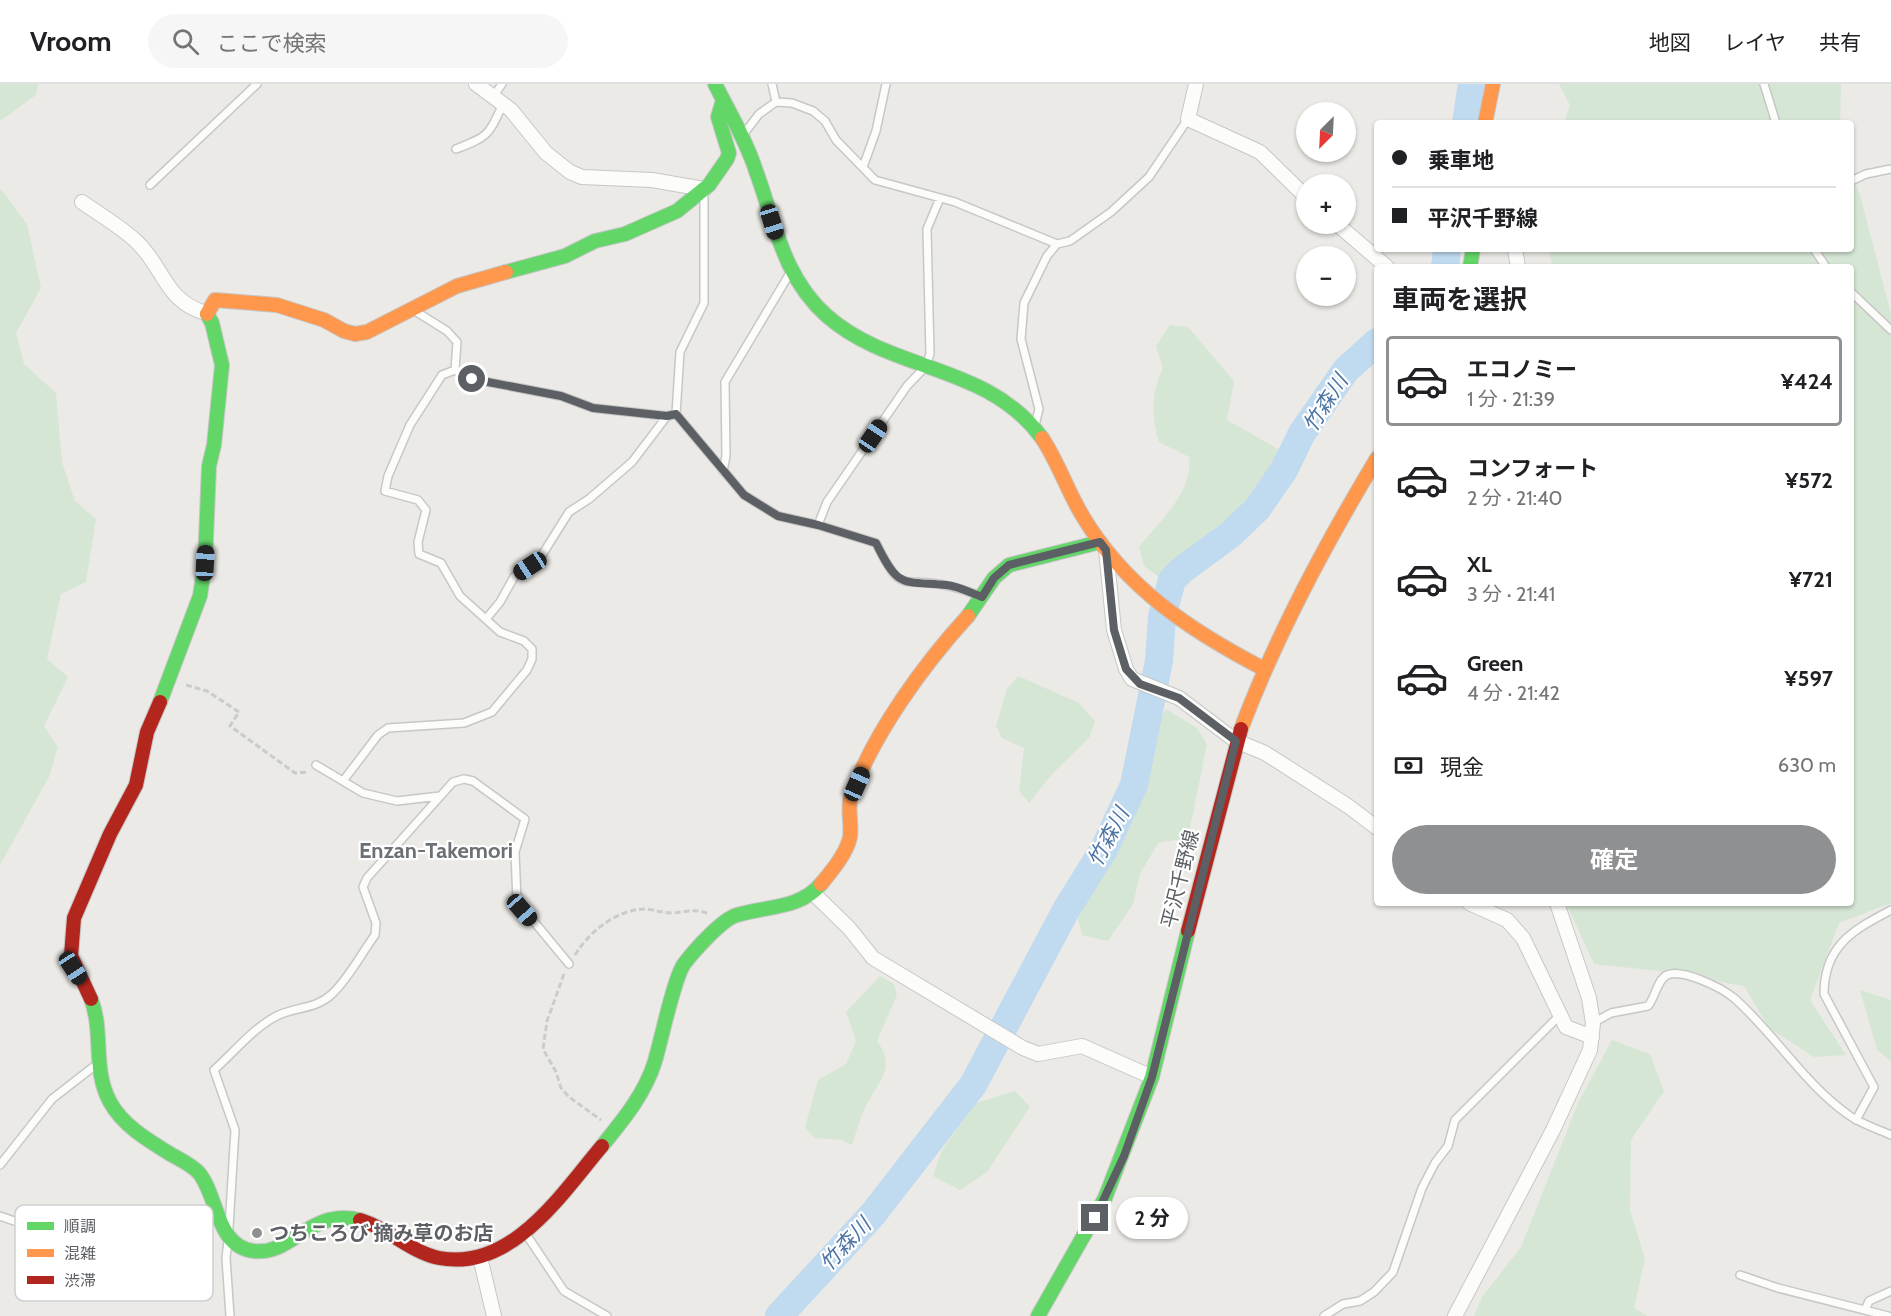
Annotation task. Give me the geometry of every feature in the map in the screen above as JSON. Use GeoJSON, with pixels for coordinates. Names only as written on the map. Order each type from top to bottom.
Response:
{"type":"FeatureCollection","features":[{"type":"Feature","properties":{"kind":"street"},"geometry":{"type":"LineString","coordinates":[[476,84],[498,101],[546,153],[576,175],[652,180],[704,189]]}},
{"type":"Feature","properties":{"kind":"street"},"geometry":{"type":"LineString","coordinates":[[715,84],[742,136],[777,240],[792,270],[811,298],[847,332],[886,352],[987,389],[1009,403],[1047,442],[1080,512],[1102,546],[1149,599],[1184,625],[1264,669]]}},
{"type":"Feature","properties":{"kind":"street"},"geometry":{"type":"LineString","coordinates":[[1196,84],[1188,119],[1243,142],[1260,152],[1296,187]]}},
{"type":"Feature","properties":{"kind":"street"},"geometry":{"type":"LineString","coordinates":[[1486,120],[1493,84]]}},
{"type":"Feature","properties":{"kind":"street"},"geometry":{"type":"LineString","coordinates":[[206,314],[215,300],[277,305],[304,312],[355,334],[367,332],[410,308],[457,286],[565,256],[595,241],[659,221],[677,211],[704,189],[729,153],[718,117],[723,100]]}},
{"type":"Feature","properties":{"kind":"street"},"geometry":{"type":"LineString","coordinates":[[82,202],[136,241],[156,262],[167,288],[189,309],[206,314],[212,323],[222,365],[214,445],[209,466],[205,563],[200,596],[170,681],[147,732],[136,785],[110,834],[74,918],[70,958],[90,994],[96,1014],[101,1080],[115,1113],[128,1128],[193,1167],[200,1174],[228,1237],[238,1247],[251,1251],[265,1251],[283,1245],[320,1221],[360,1219],[370,1221],[423,1252],[437,1257],[480,1257],[525,1233],[537,1223],[616,1131],[647,1081],[682,966],[735,915],[774,909],[813,893],[833,869],[847,846],[851,828],[850,799],[870,754],[933,654],[971,613],[994,578],[1009,565],[1102,546]]}},
{"type":"Feature","properties":{"kind":"street"},"geometry":{"type":"LineString","coordinates":[[1349,234],[1384,264]]}},
{"type":"Feature","properties":{"kind":"street","name":"平沢千野線"},"geometry":{"type":"LineString","coordinates":[[1038,1316],[1106,1198],[1152,1077],[1236,741],[1264,669],[1333,531],[1374,463]]}},
{"type":"Feature","properties":{"kind":"street"},"geometry":{"type":"LineString","coordinates":[[1102,546],[1114,630],[1126,669],[1140,684],[1179,698],[1236,741],[1265,753],[1348,806],[1374,826]]}},
{"type":"Feature","properties":{"kind":"street"},"geometry":{"type":"LineString","coordinates":[[813,893],[849,928],[873,958],[1023,1048],[1038,1054],[1082,1046],[1152,1077]]}},
{"type":"Feature","properties":{"kind":"street"},"geometry":{"type":"LineString","coordinates":[[1475,906],[1515,927],[1523,938],[1566,1027],[1592,1037]]}},
{"type":"Feature","properties":{"kind":"street"},"geometry":{"type":"LineString","coordinates":[[1455,1316],[1553,1130],[1590,1050],[1593,1023],[1589,998],[1558,906]]}},
{"type":"Feature","properties":{"kind":"street"},"geometry":{"type":"LineString","coordinates":[[480,1257],[494,1316]]}},
{"type":"Feature","properties":{"kind":"lane"},"geometry":{"type":"LineString","coordinates":[[150,185],[257,84]]}},
{"type":"Feature","properties":{"kind":"lane"},"geometry":{"type":"LineString","coordinates":[[456,149],[484,138],[490,132],[502,84]]}},
{"type":"Feature","properties":{"kind":"lane"},"geometry":{"type":"LineString","coordinates":[[772,84],[776,102]]}},
{"type":"Feature","properties":{"kind":"lane"},"geometry":{"type":"LineString","coordinates":[[863,167],[876,131],[886,84]]}},
{"type":"Feature","properties":{"kind":"lane"},"geometry":{"type":"LineString","coordinates":[[1764,84],[1775,120]]}},
{"type":"Feature","properties":{"kind":"lane"},"geometry":{"type":"LineString","coordinates":[[742,136],[759,114],[776,102],[792,103],[813,111],[825,121],[836,140],[883,183],[940,198],[1057,244],[1070,241],[1111,212],[1149,177],[1188,119]]}},
{"type":"Feature","properties":{"kind":"lane"},"geometry":{"type":"LineString","coordinates":[[1854,180],[1866,174],[1891,169]]}},
{"type":"Feature","properties":{"kind":"lane"},"geometry":{"type":"LineString","coordinates":[[676,414],[680,352],[704,303],[704,189]]}},
{"type":"Feature","properties":{"kind":"lane"},"geometry":{"type":"LineString","coordinates":[[818,525],[827,502],[907,386],[926,366],[930,354],[927,229],[940,198]]}},
{"type":"Feature","properties":{"kind":"lane"},"geometry":{"type":"LineString","coordinates":[[1034,428],[1039,409],[1021,339],[1024,303],[1047,256],[1057,244]]}},
{"type":"Feature","properties":{"kind":"lane"},"geometry":{"type":"LineString","coordinates":[[723,471],[726,456],[725,382],[792,270]]}},
{"type":"Feature","properties":{"kind":"lane"},"geometry":{"type":"LineString","coordinates":[[1854,295],[1891,330]]}},
{"type":"Feature","properties":{"kind":"lane"},"geometry":{"type":"LineString","coordinates":[[410,308],[447,331],[457,342],[455,370]]}},
{"type":"Feature","properties":{"kind":"lane"},"geometry":{"type":"LineString","coordinates":[[343,781],[378,735],[388,728],[464,723],[492,712],[502,701],[510,686],[527,670],[532,650],[524,641],[500,632],[460,596],[441,563],[419,554],[418,542],[426,510],[418,500],[385,491],[388,476],[410,425],[442,375],[455,370],[472,379],[561,396],[593,408],[667,416],[676,414]]}},
{"type":"Feature","properties":{"kind":"lane"},"geometry":{"type":"LineString","coordinates":[[676,414],[692,429],[744,495],[778,516],[818,525],[876,543],[890,571],[901,581],[949,585],[982,597]]}},
{"type":"Feature","properties":{"kind":"lane"},"geometry":{"type":"LineString","coordinates":[[486,619],[500,602],[514,577],[542,555],[569,512],[589,500],[632,462],[667,416]]}},
{"type":"Feature","properties":{"kind":"lane"},"geometry":{"type":"LineString","coordinates":[[316,765],[363,793],[397,801],[440,796]]}},
{"type":"Feature","properties":{"kind":"lane"},"geometry":{"type":"LineString","coordinates":[[230,1316],[226,1258],[235,1130],[214,1070],[271,1019],[283,1012],[306,1009],[320,1004],[333,994],[375,934],[376,923],[363,887],[367,878],[453,782],[464,779],[473,781],[525,819],[515,852],[517,901],[569,964]]}},
{"type":"Feature","properties":{"kind":"lane"},"geometry":{"type":"LineString","coordinates":[[1856,1120],[1874,1087],[1824,994],[1824,979],[1827,967],[1842,940],[1857,927],[1891,910]]}},
{"type":"Feature","properties":{"kind":"lane"},"geometry":{"type":"LineString","coordinates":[[1593,1023],[1611,1013],[1648,1005],[1663,978],[1668,974],[1683,974],[1706,982],[1734,998],[1818,1088],[1856,1120],[1891,1135]]}},
{"type":"Feature","properties":{"kind":"lane"},"geometry":{"type":"LineString","coordinates":[[1324,1316],[1343,1304],[1360,1301],[1374,1292],[1394,1272],[1422,1188],[1435,1163],[1448,1146],[1455,1120],[1560,1015]]}},
{"type":"Feature","properties":{"kind":"lane"},"geometry":{"type":"LineString","coordinates":[[0,1165],[52,1099],[99,1063]]}},
{"type":"Feature","properties":{"kind":"lane"},"geometry":{"type":"LineString","coordinates":[[213,1214],[218,1212]]}},
{"type":"Feature","properties":{"kind":"lane"},"geometry":{"type":"LineString","coordinates":[[0,1216],[15,1221]]}},
{"type":"Feature","properties":{"kind":"lane"},"geometry":{"type":"LineString","coordinates":[[525,1233],[564,1291],[607,1316]]}},
{"type":"Feature","properties":{"kind":"lane"},"geometry":{"type":"LineString","coordinates":[[1740,1275],[1778,1288],[1888,1316]]}},
{"type":"Feature","properties":{"kind":"lane"},"geometry":{"type":"LineString","coordinates":[[1865,1310],[1869,1301],[1891,1291]]}},
{"type":"Feature","properties":{"kind":"path"},"geometry":{"type":"LineString","coordinates":[[170,681],[207,691],[239,712],[230,726],[295,773],[305,775],[316,765]]}},
{"type":"Feature","properties":{"kind":"path"},"geometry":{"type":"LineString","coordinates":[[616,1131],[568,1097],[561,1088],[556,1072],[543,1050],[547,1021],[569,964],[577,951],[608,920],[618,915],[644,909],[672,913],[690,909],[728,921]]}},
{"type":"Feature","properties":{"kind":"green space"},"geometry":{"type":"Polygon","coordinates":[[[0,84],[38,84],[36,95],[0,121],[0,84]]]}},
{"type":"Feature","properties":{"kind":"green space"},"geometry":{"type":"Polygon","coordinates":[[[1559,84],[1841,84],[1840,120],[1565,120],[1570,105],[1559,84]]]}},
{"type":"Feature","properties":{"kind":"green space"},"geometry":{"type":"Polygon","coordinates":[[[1854,182],[1860,195],[1891,314],[1891,903],[1839,923],[1810,1000],[1846,1055],[1814,1057],[1769,1028],[1744,986],[1659,971],[1594,964],[1567,906],[1854,906],[1854,264],[1552,264],[1550,252],[1854,252],[1854,182]]]}},
{"type":"Feature","properties":{"kind":"green space"},"geometry":{"type":"Polygon","coordinates":[[[0,188],[27,224],[41,288],[16,333],[24,364],[56,393],[62,462],[75,501],[96,519],[86,582],[61,594],[47,659],[68,677],[44,726],[58,747],[49,777],[0,865],[0,188]]]}},
{"type":"Feature","properties":{"kind":"green space"},"geometry":{"type":"Polygon","coordinates":[[[1170,325],[1188,327],[1234,381],[1227,420],[1278,449],[1277,466],[1248,504],[1220,533],[1159,577],[1144,566],[1139,547],[1181,494],[1189,470],[1189,457],[1159,442],[1155,423],[1154,396],[1163,368],[1156,346],[1170,325]]]}},
{"type":"Feature","properties":{"kind":"green space"},"geometry":{"type":"Polygon","coordinates":[[[1018,676],[1079,703],[1095,721],[1089,738],[1053,773],[1029,803],[1019,791],[1024,748],[1002,738],[996,726],[1007,689],[1018,676]]]}},
{"type":"Feature","properties":{"kind":"green space"},"geometry":{"type":"Polygon","coordinates":[[[1166,709],[1197,728],[1207,744],[1188,838],[1158,843],[1140,874],[1133,904],[1108,941],[1082,935],[1076,912],[1119,830],[1148,762],[1151,732],[1166,709]]]}},
{"type":"Feature","properties":{"kind":"green space"},"geometry":{"type":"Polygon","coordinates":[[[880,976],[894,984],[897,995],[877,1041],[886,1059],[884,1074],[860,1119],[852,1145],[842,1140],[814,1138],[805,1127],[818,1080],[846,1064],[856,1041],[846,1012],[880,976]]]}},
{"type":"Feature","properties":{"kind":"green space"},"geometry":{"type":"Polygon","coordinates":[[[1860,990],[1891,1000],[1891,1061],[1877,1050],[1860,990]]]}},
{"type":"Feature","properties":{"kind":"green space"},"geometry":{"type":"Polygon","coordinates":[[[1612,1040],[1650,1054],[1664,1091],[1631,1140],[1630,1210],[1645,1259],[1634,1308],[1648,1316],[1474,1316],[1482,1297],[1521,1247],[1578,1103],[1612,1040]]]}},
{"type":"Feature","properties":{"kind":"green space"},"geometry":{"type":"Polygon","coordinates":[[[1015,1091],[1030,1107],[987,1172],[960,1190],[933,1176],[942,1150],[976,1103],[1015,1091]]]}},
{"type":"Feature","properties":{"kind":"waterway","name":"竹森川"},"geometry":{"type":"LineString","coordinates":[[1466,120],[1472,84]]}},
{"type":"Feature","properties":{"kind":"waterway","name":"竹森川"},"geometry":{"type":"LineString","coordinates":[[1445,264],[1447,252]]}},
{"type":"Feature","properties":{"kind":"waterway","name":"竹森川"},"geometry":{"type":"LineString","coordinates":[[779,1316],[873,1214],[973,1085],[1066,910],[1104,849],[1134,785],[1159,661],[1162,617],[1172,580],[1231,534],[1257,509],[1284,470],[1302,433],[1346,370],[1374,345]]}},
{"type":"Feature","properties":{"kind":"traffic: fast"},"geometry":{"type":"LineString","coordinates":[[715,84],[747,148],[790,267],[812,301],[827,316],[853,335],[880,349],[967,381],[994,395],[1020,414],[1042,438]]}},
{"type":"Feature","properties":{"kind":"traffic: fast"},"geometry":{"type":"LineString","coordinates":[[506,272],[565,256],[595,241],[625,234],[677,211],[709,185],[727,159],[729,153],[718,117],[723,100]]}},
{"type":"Feature","properties":{"kind":"traffic: fast"},"geometry":{"type":"LineString","coordinates":[[1470,264],[1472,252]]}},
{"type":"Feature","properties":{"kind":"traffic: fast"},"geometry":{"type":"LineString","coordinates":[[160,702],[200,596],[205,563],[209,466],[214,445],[222,365],[212,323],[207,314]]}},
{"type":"Feature","properties":{"kind":"traffic: fast"},"geometry":{"type":"LineString","coordinates":[[968,616],[994,578],[1009,565],[1100,542]]}},
{"type":"Feature","properties":{"kind":"traffic: fast"},"geometry":{"type":"LineString","coordinates":[[602,1146],[633,1106],[651,1073],[676,982],[688,959],[708,936],[731,918],[793,902],[813,892],[821,884]]}},
{"type":"Feature","properties":{"kind":"traffic: fast"},"geometry":{"type":"LineString","coordinates":[[1038,1316],[1105,1198],[1152,1077],[1188,931]]}},
{"type":"Feature","properties":{"kind":"traffic: fast"},"geometry":{"type":"LineString","coordinates":[[91,999],[97,1025],[101,1077],[115,1111],[137,1132],[199,1173],[219,1219],[232,1240],[254,1251],[267,1251],[279,1247],[327,1220],[342,1218],[360,1220]]}},
{"type":"Feature","properties":{"kind":"traffic: slow"},"geometry":{"type":"LineString","coordinates":[[1486,120],[1493,84]]}},
{"type":"Feature","properties":{"kind":"traffic: slow"},"geometry":{"type":"LineString","coordinates":[[207,314],[215,300],[277,305],[324,320],[355,334],[367,332],[457,286],[506,272]]}},
{"type":"Feature","properties":{"kind":"traffic: slow"},"geometry":{"type":"LineString","coordinates":[[1042,438],[1082,515],[1118,565],[1139,586],[1186,623],[1264,669]]}},
{"type":"Feature","properties":{"kind":"traffic: slow"},"geometry":{"type":"LineString","coordinates":[[1241,729],[1270,659],[1303,590],[1374,463]]}},
{"type":"Feature","properties":{"kind":"traffic: slow"},"geometry":{"type":"LineString","coordinates":[[821,884],[846,849],[850,837],[851,796],[872,748],[917,678],[968,616]]}},
{"type":"Feature","properties":{"kind":"traffic: jam"},"geometry":{"type":"LineString","coordinates":[[91,999],[71,956],[74,918],[110,834],[136,785],[147,732],[160,702]]}},
{"type":"Feature","properties":{"kind":"traffic: jam"},"geometry":{"type":"LineString","coordinates":[[1188,931],[1241,729]]}},
{"type":"Feature","properties":{"kind":"traffic: jam"},"geometry":{"type":"LineString","coordinates":[[360,1220],[380,1228],[418,1251],[439,1258],[465,1259],[490,1253],[512,1241],[533,1225],[552,1206],[602,1146]]}},
{"type":"Feature","properties":{"kind":"place","name":"つちころび 摘み草のお店"},"geometry":{"type":"Point","coordinates":[257,1233]}},
{"type":"Feature","properties":{"kind":"district","name":"Enzan-Takemori"},"geometry":{"type":"Point","coordinates":[436,850]}},
{"type":"Feature","properties":{"kind":"route"},"geometry":{"type":"LineString","coordinates":[[472,379],[561,396],[593,408],[667,416],[676,414],[692,429],[710,457],[744,495],[778,516],[818,525],[876,543],[890,571],[901,581],[912,584],[949,585],[982,597],[994,578],[1009,565],[1100,542],[1106,550],[1107,582],[1114,630],[1126,669],[1132,679],[1179,698],[1236,741],[1190,915],[1152,1077],[1124,1156],[1095,1218]]}}]}
